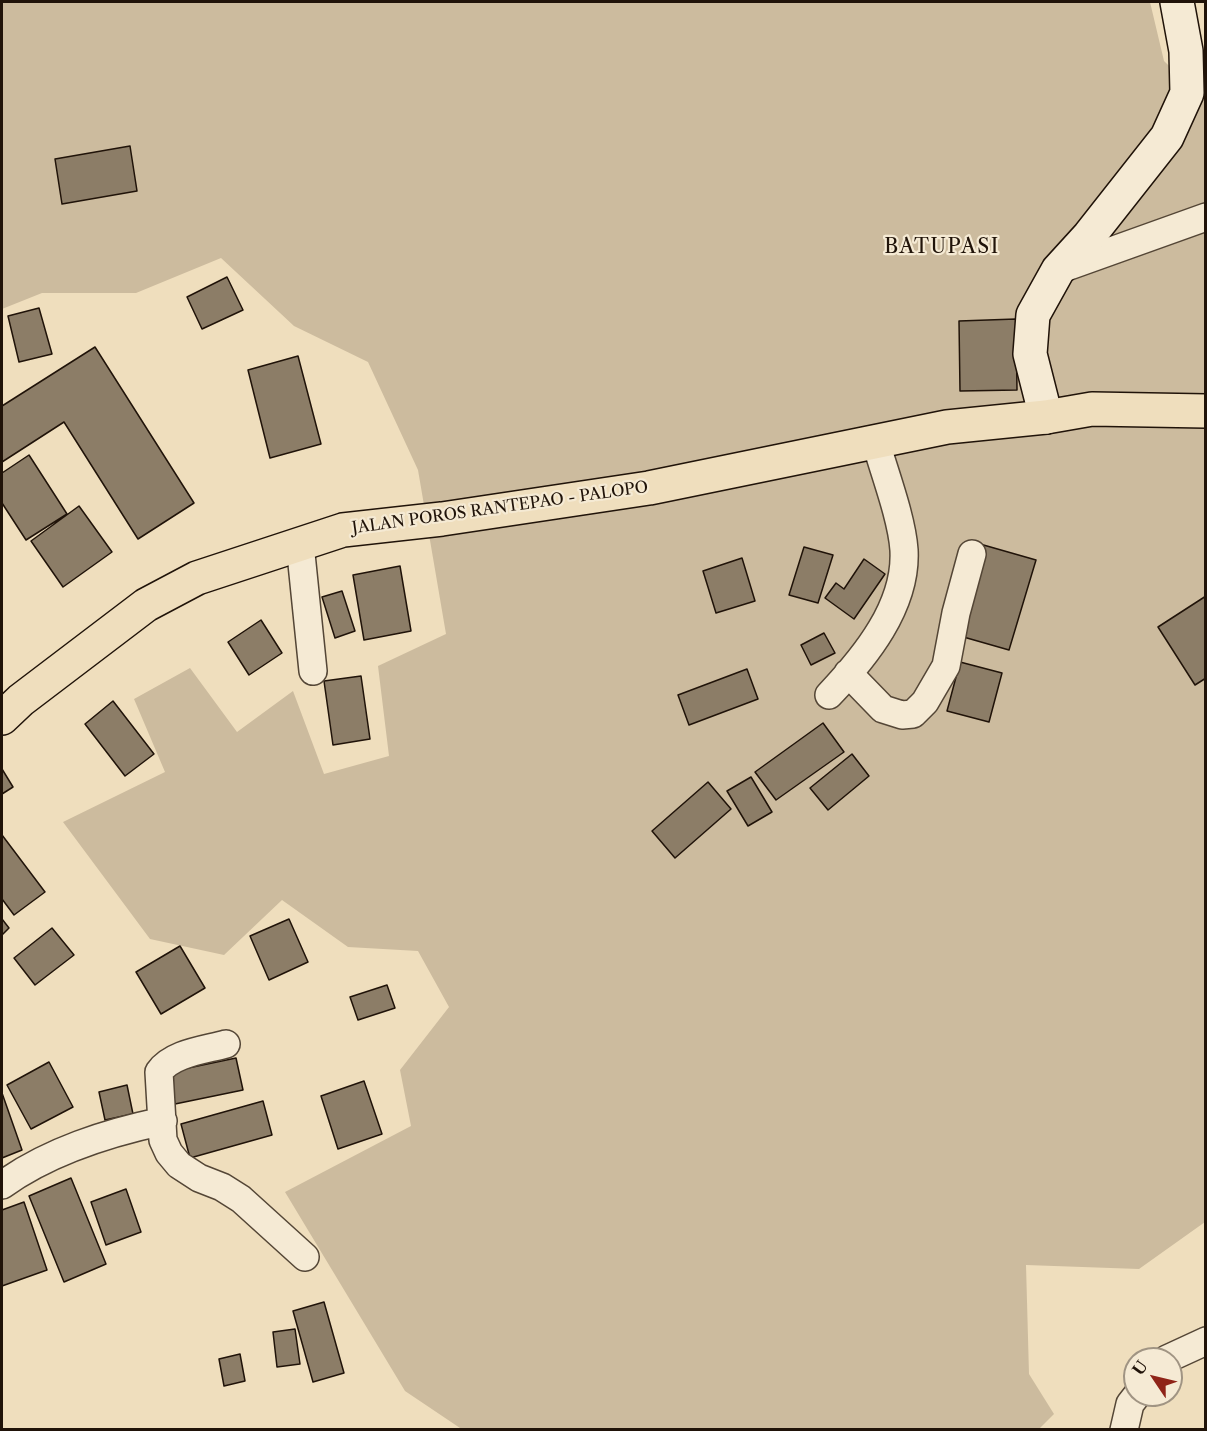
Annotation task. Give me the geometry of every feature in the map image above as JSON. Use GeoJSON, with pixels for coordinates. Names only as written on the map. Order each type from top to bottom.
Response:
{"type":"FeatureCollection","features":[{"type":"Feature","properties":{"kind":"highway","name":"JALAN POROS RANTEPAO - PALOPO"},"geometry":{"type":"LineString","coordinates":[[2,718],[21,700],[146,605],[197,578],[343,530],[442,519],[649,488],[946,427],[1092,410],[1206,411]]}},
{"type":"Feature","properties":{"kind":"street"},"geometry":{"type":"LineString","coordinates":[[1046,417],[1030,354],[1034,315],[1058,270],[1089,236],[1167,137],[1183,102],[1187,93],[1186,51],[1177,2]]}},
{"type":"Feature","properties":{"kind":"street"},"geometry":{"type":"LineString","coordinates":[[1058,270],[1206,217]]}},
{"type":"Feature","properties":{"kind":"street"},"geometry":{"type":"LineString","coordinates":[[829,695],[883,627],[902,579],[904,550],[876,442]]}},
{"type":"Feature","properties":{"kind":"street"},"geometry":{"type":"LineString","coordinates":[[300,544],[313,671]]}},
{"type":"Feature","properties":{"kind":"street"},"geometry":{"type":"LineString","coordinates":[[848,673],[883,709],[902,715],[913,714],[925,702],[946,666],[956,613],[972,554]]}},
{"type":"Feature","properties":{"kind":"street"},"geometry":{"type":"LineString","coordinates":[[226,1044],[164,1065],[159,1072],[163,1140],[179,1165],[241,1199],[305,1257]]}},
{"type":"Feature","properties":{"kind":"street"},"geometry":{"type":"LineString","coordinates":[[2,1185],[18,1173],[79,1144],[123,1130],[163,1121]]}},
{"type":"Feature","properties":{"kind":"street"},"geometry":{"type":"LineString","coordinates":[[1183,1352],[1206,1341]]}},
{"type":"Feature","properties":{"kind":"street"},"geometry":{"type":"LineString","coordinates":[[1124,1430],[1129,1407]]}},
{"type":"Feature","properties":{"kind":"shaded area"},"geometry":{"type":"Polygon","coordinates":[[[2,2],[1150,2],[1164,61],[1206,102],[1205,1222],[1139,1269],[1026,1265],[1029,1374],[1054,1414],[1038,1430],[463,1430],[405,1391],[285,1192],[411,1126],[400,1070],[449,1007],[418,951],[348,947],[282,900],[224,955],[150,939],[63,822],[165,772],[134,699],[190,668],[237,732],[293,691],[324,774],[389,756],[378,666],[446,634],[418,470],[368,362],[294,326],[221,258],[136,293],[42,293],[2,309],[2,2]]]}},
{"type":"Feature","properties":{"kind":"building"},"geometry":{"type":"Polygon","coordinates":[[[130,146],[137,191],[62,204],[55,159],[130,146]]]}},
{"type":"Feature","properties":{"kind":"building"},"geometry":{"type":"Polygon","coordinates":[[[227,277],[243,310],[202,329],[187,297],[227,277]]]}},
{"type":"Feature","properties":{"kind":"building"},"geometry":{"type":"Polygon","coordinates":[[[39,308],[52,354],[19,362],[8,316],[39,308]]]}},
{"type":"Feature","properties":{"kind":"building"},"geometry":{"type":"Polygon","coordinates":[[[1016,319],[1017,390],[960,391],[959,321],[1016,319]]]}},
{"type":"Feature","properties":{"kind":"building"},"geometry":{"type":"Polygon","coordinates":[[[95,347],[194,503],[138,539],[64,422],[2,462],[2,406],[95,347]]]}},
{"type":"Feature","properties":{"kind":"building"},"geometry":{"type":"Polygon","coordinates":[[[298,356],[321,444],[270,458],[248,370],[298,356]]]}},
{"type":"Feature","properties":{"kind":"building"},"geometry":{"type":"Polygon","coordinates":[[[29,455],[67,514],[26,540],[2,503],[2,473],[29,455]]]}},
{"type":"Feature","properties":{"kind":"building"},"geometry":{"type":"Polygon","coordinates":[[[79,506],[112,552],[63,587],[31,541],[79,506]]]}},
{"type":"Feature","properties":{"kind":"building"},"geometry":{"type":"Polygon","coordinates":[[[980,544],[1036,560],[1009,650],[953,634],[980,544]]]}},
{"type":"Feature","properties":{"kind":"building"},"geometry":{"type":"Polygon","coordinates":[[[804,547],[833,555],[818,603],[789,595],[804,547]]]}},
{"type":"Feature","properties":{"kind":"building"},"geometry":{"type":"Polygon","coordinates":[[[742,558],[755,601],[716,613],[703,571],[742,558]]]}},
{"type":"Feature","properties":{"kind":"building"},"geometry":{"type":"Polygon","coordinates":[[[864,559],[885,574],[854,619],[825,598],[836,583],[844,589],[864,559]]]}},
{"type":"Feature","properties":{"kind":"building"},"geometry":{"type":"Polygon","coordinates":[[[400,566],[411,631],[364,640],[353,575],[400,566]]]}},
{"type":"Feature","properties":{"kind":"building"},"geometry":{"type":"Polygon","coordinates":[[[342,591],[355,631],[335,638],[322,597],[342,591]]]}},
{"type":"Feature","properties":{"kind":"building"},"geometry":{"type":"Polygon","coordinates":[[[1206,596],[1206,678],[1195,685],[1158,627],[1206,596]]]}},
{"type":"Feature","properties":{"kind":"building"},"geometry":{"type":"Polygon","coordinates":[[[261,620],[282,653],[249,675],[228,642],[261,620]]]}},
{"type":"Feature","properties":{"kind":"building"},"geometry":{"type":"Polygon","coordinates":[[[824,633],[835,653],[811,665],[801,645],[824,633]]]}},
{"type":"Feature","properties":{"kind":"building"},"geometry":{"type":"Polygon","coordinates":[[[960,662],[1002,673],[989,722],[947,711],[960,662]]]}},
{"type":"Feature","properties":{"kind":"building"},"geometry":{"type":"Polygon","coordinates":[[[747,669],[758,699],[689,725],[678,695],[747,669]]]}},
{"type":"Feature","properties":{"kind":"building"},"geometry":{"type":"Polygon","coordinates":[[[361,676],[370,739],[333,745],[324,681],[361,676]]]}},
{"type":"Feature","properties":{"kind":"building"},"geometry":{"type":"Polygon","coordinates":[[[113,701],[154,754],[125,776],[85,724],[113,701]]]}},
{"type":"Feature","properties":{"kind":"building"},"geometry":{"type":"Polygon","coordinates":[[[823,723],[844,752],[776,800],[755,772],[823,723]]]}},
{"type":"Feature","properties":{"kind":"building"},"geometry":{"type":"Polygon","coordinates":[[[852,754],[869,776],[828,810],[810,788],[852,754]]]}},
{"type":"Feature","properties":{"kind":"building"},"geometry":{"type":"Polygon","coordinates":[[[2,769],[13,787],[2,794],[2,769]]]}},
{"type":"Feature","properties":{"kind":"building"},"geometry":{"type":"Polygon","coordinates":[[[751,777],[772,812],[748,826],[727,791],[751,777]]]}},
{"type":"Feature","properties":{"kind":"building"},"geometry":{"type":"Polygon","coordinates":[[[708,782],[731,809],[675,858],[652,831],[708,782]]]}},
{"type":"Feature","properties":{"kind":"building"},"geometry":{"type":"Polygon","coordinates":[[[2,835],[45,892],[14,915],[2,899],[2,835]]]}},
{"type":"Feature","properties":{"kind":"building"},"geometry":{"type":"Polygon","coordinates":[[[2,919],[9,928],[2,935],[2,919]]]}},
{"type":"Feature","properties":{"kind":"building"},"geometry":{"type":"Polygon","coordinates":[[[289,919],[308,962],[269,980],[250,936],[289,919]]]}},
{"type":"Feature","properties":{"kind":"building"},"geometry":{"type":"Polygon","coordinates":[[[52,928],[74,955],[35,985],[14,958],[52,928]]]}},
{"type":"Feature","properties":{"kind":"building"},"geometry":{"type":"Polygon","coordinates":[[[180,946],[205,988],[161,1014],[136,972],[180,946]]]}},
{"type":"Feature","properties":{"kind":"building"},"geometry":{"type":"Polygon","coordinates":[[[387,985],[395,1008],[358,1020],[350,997],[387,985]]]}},
{"type":"Feature","properties":{"kind":"building"},"geometry":{"type":"Polygon","coordinates":[[[236,1058],[243,1090],[175,1104],[169,1072],[236,1058]]]}},
{"type":"Feature","properties":{"kind":"building"},"geometry":{"type":"Polygon","coordinates":[[[49,1062],[73,1107],[31,1129],[7,1085],[49,1062]]]}},
{"type":"Feature","properties":{"kind":"building"},"geometry":{"type":"Polygon","coordinates":[[[364,1081],[382,1134],[338,1149],[321,1096],[364,1081]]]}},
{"type":"Feature","properties":{"kind":"building"},"geometry":{"type":"Polygon","coordinates":[[[127,1085],[133,1114],[105,1120],[99,1092],[127,1085]]]}},
{"type":"Feature","properties":{"kind":"building"},"geometry":{"type":"Polygon","coordinates":[[[2,1093],[22,1150],[2,1158],[2,1093]]]}},
{"type":"Feature","properties":{"kind":"building"},"geometry":{"type":"Polygon","coordinates":[[[263,1101],[272,1135],[190,1158],[181,1124],[263,1101]]]}},
{"type":"Feature","properties":{"kind":"building"},"geometry":{"type":"Polygon","coordinates":[[[71,1178],[106,1264],[64,1282],[29,1196],[71,1178]]]}},
{"type":"Feature","properties":{"kind":"building"},"geometry":{"type":"Polygon","coordinates":[[[126,1189],[141,1232],[106,1245],[91,1202],[126,1189]]]}},
{"type":"Feature","properties":{"kind":"building"},"geometry":{"type":"Polygon","coordinates":[[[24,1202],[47,1270],[2,1286],[2,1210],[24,1202]]]}},
{"type":"Feature","properties":{"kind":"building"},"geometry":{"type":"Polygon","coordinates":[[[324,1302],[344,1373],[313,1382],[293,1311],[324,1302]]]}},
{"type":"Feature","properties":{"kind":"building"},"geometry":{"type":"Polygon","coordinates":[[[295,1329],[300,1364],[277,1367],[273,1332],[295,1329]]]}},
{"type":"Feature","properties":{"kind":"building"},"geometry":{"type":"Polygon","coordinates":[[[240,1354],[245,1381],[224,1386],[219,1359],[240,1354]]]}},
{"type":"Feature","properties":{"kind":"district","name":"BATUPASI"},"geometry":{"type":"Point","coordinates":[942,247]}}]}
